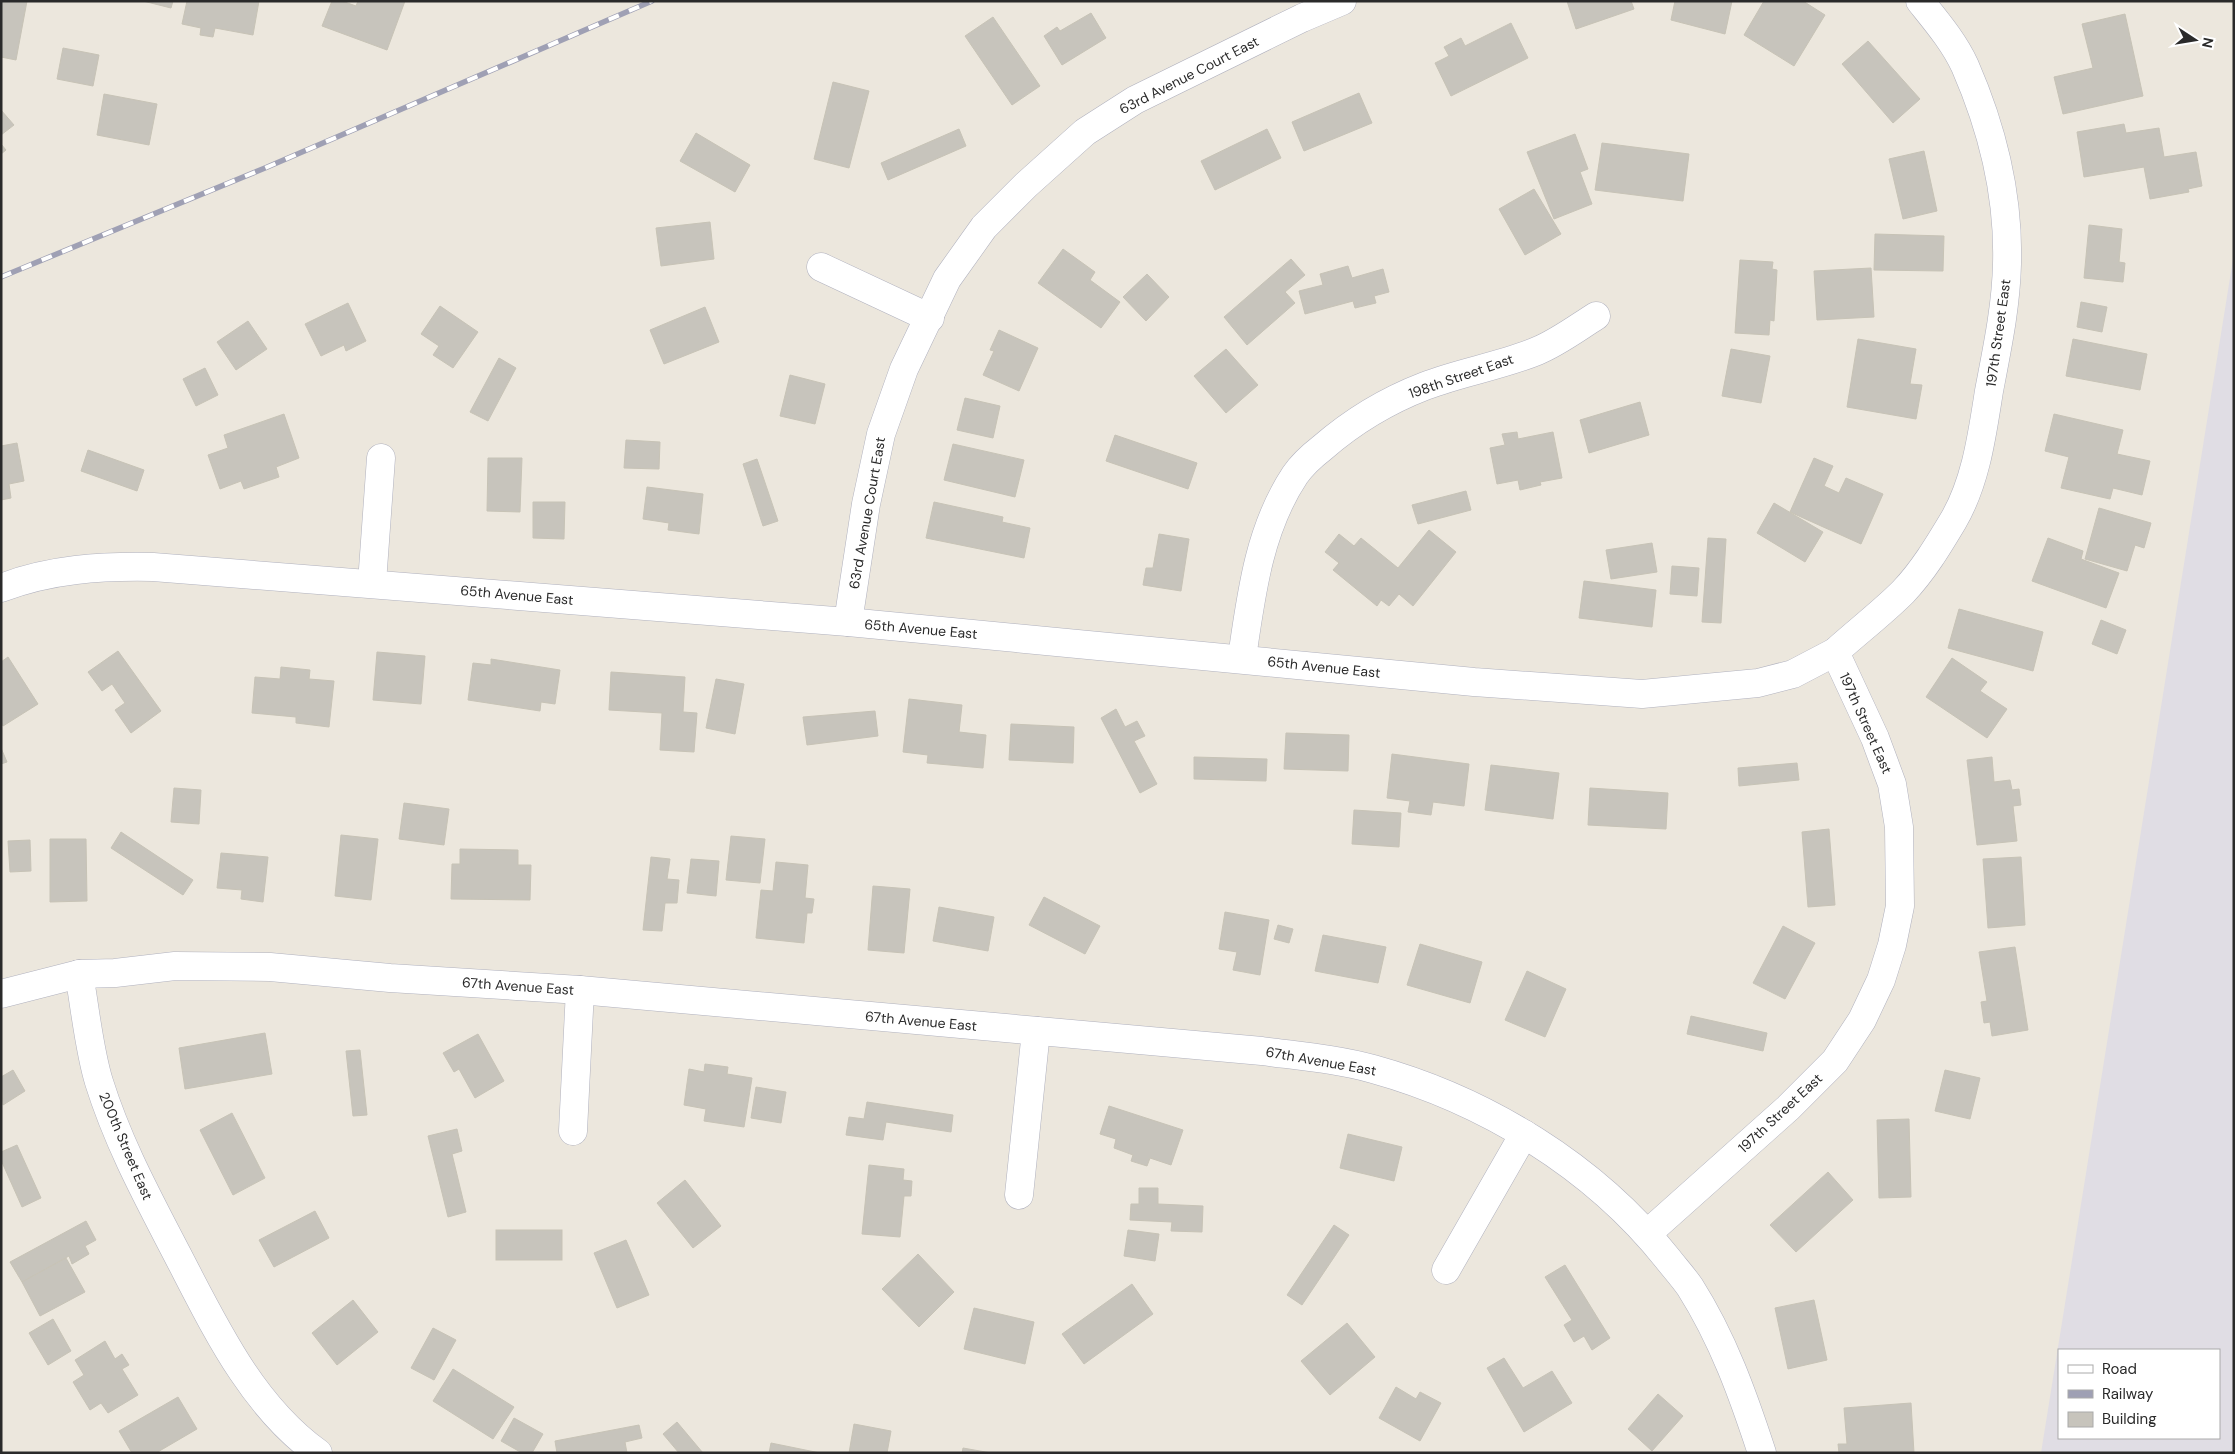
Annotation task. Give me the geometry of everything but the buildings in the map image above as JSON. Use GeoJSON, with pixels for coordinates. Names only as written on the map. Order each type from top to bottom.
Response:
{"type":"FeatureCollection","features":[{"type":"Feature","properties":{"kind":"street","name":"63rd Avenue Court East"},"geometry":{"type":"LineString","coordinates":[[848,622],[866,504],[881,434],[904,368],[947,280],[984,228],[1026,184],[1085,132],[1135,100],[1302,18],[1342,1]]}},
{"type":"Feature","properties":{"kind":"street","name":"197th Street East"},"geometry":{"type":"LineString","coordinates":[[1648,1233],[1788,1108],[1835,1060],[1862,1020],[1881,980],[1892,945],[1900,906],[1899,827],[1892,784],[1875,738],[1834,652],[1903,592],[1924,566],[1954,519],[1970,483],[1980,442],[2002,320],[2007,264],[2006,208],[1996,152],[1964,65],[1942,29],[1920,1]]}},
{"type":"Feature","properties":{"kind":"street"},"geometry":{"type":"LineString","coordinates":[[821,267],[930,318]]}},
{"type":"Feature","properties":{"kind":"street","name":"198th Street East"},"geometry":{"type":"LineString","coordinates":[[1242,658],[1252,591],[1263,545],[1275,511],[1296,473],[1316,453],[1343,429],[1371,410],[1426,386],[1538,351],[1596,316]]}},
{"type":"Feature","properties":{"kind":"street"},"geometry":{"type":"LineString","coordinates":[[372,583],[380,458]]}},
{"type":"Feature","properties":{"kind":"street","name":"65th Avenue East"},"geometry":{"type":"LineString","coordinates":[[1,588],[45,574],[85,568],[153,567],[848,622],[1242,658],[1474,682],[1642,694],[1758,683],[1793,674],[1834,652]]}},
{"type":"Feature","properties":{"kind":"street","name":"67th Avenue East"},"geometry":{"type":"LineString","coordinates":[[1,994],[79,974],[115,973],[174,966],[270,967],[390,978],[580,990],[1262,1051],[1340,1061],[1422,1084],[1467,1103],[1524,1134],[1580,1174],[1622,1208],[1648,1233]]}},
{"type":"Feature","properties":{"kind":"street","name":"200th Street East"},"geometry":{"type":"LineString","coordinates":[[79,974],[99,1080],[119,1137],[142,1190],[204,1308],[248,1379],[278,1417],[301,1441],[318,1453]]}},
{"type":"Feature","properties":{"kind":"street"},"geometry":{"type":"LineString","coordinates":[[573,1131],[580,990]]}},
{"type":"Feature","properties":{"kind":"street"},"geometry":{"type":"LineString","coordinates":[[1019,1195],[1036,1031]]}},
{"type":"Feature","properties":{"kind":"street"},"geometry":{"type":"LineString","coordinates":[[1446,1270],[1524,1134]]}},
{"type":"Feature","properties":{"kind":"street"},"geometry":{"type":"LineString","coordinates":[[1648,1233],[1689,1286],[1722,1345],[1746,1403],[1762,1453]]}},
{"type":"Feature","properties":{"kind":"shaded area"},"geometry":{"type":"Polygon","coordinates":[[[2234,253],[2234,1453],[2041,1453],[2234,253]]]}},
{"type":"Feature","properties":{"kind":"railway"},"geometry":{"type":"LineString","coordinates":[[1,277],[265,168],[652,1]]}}]}
